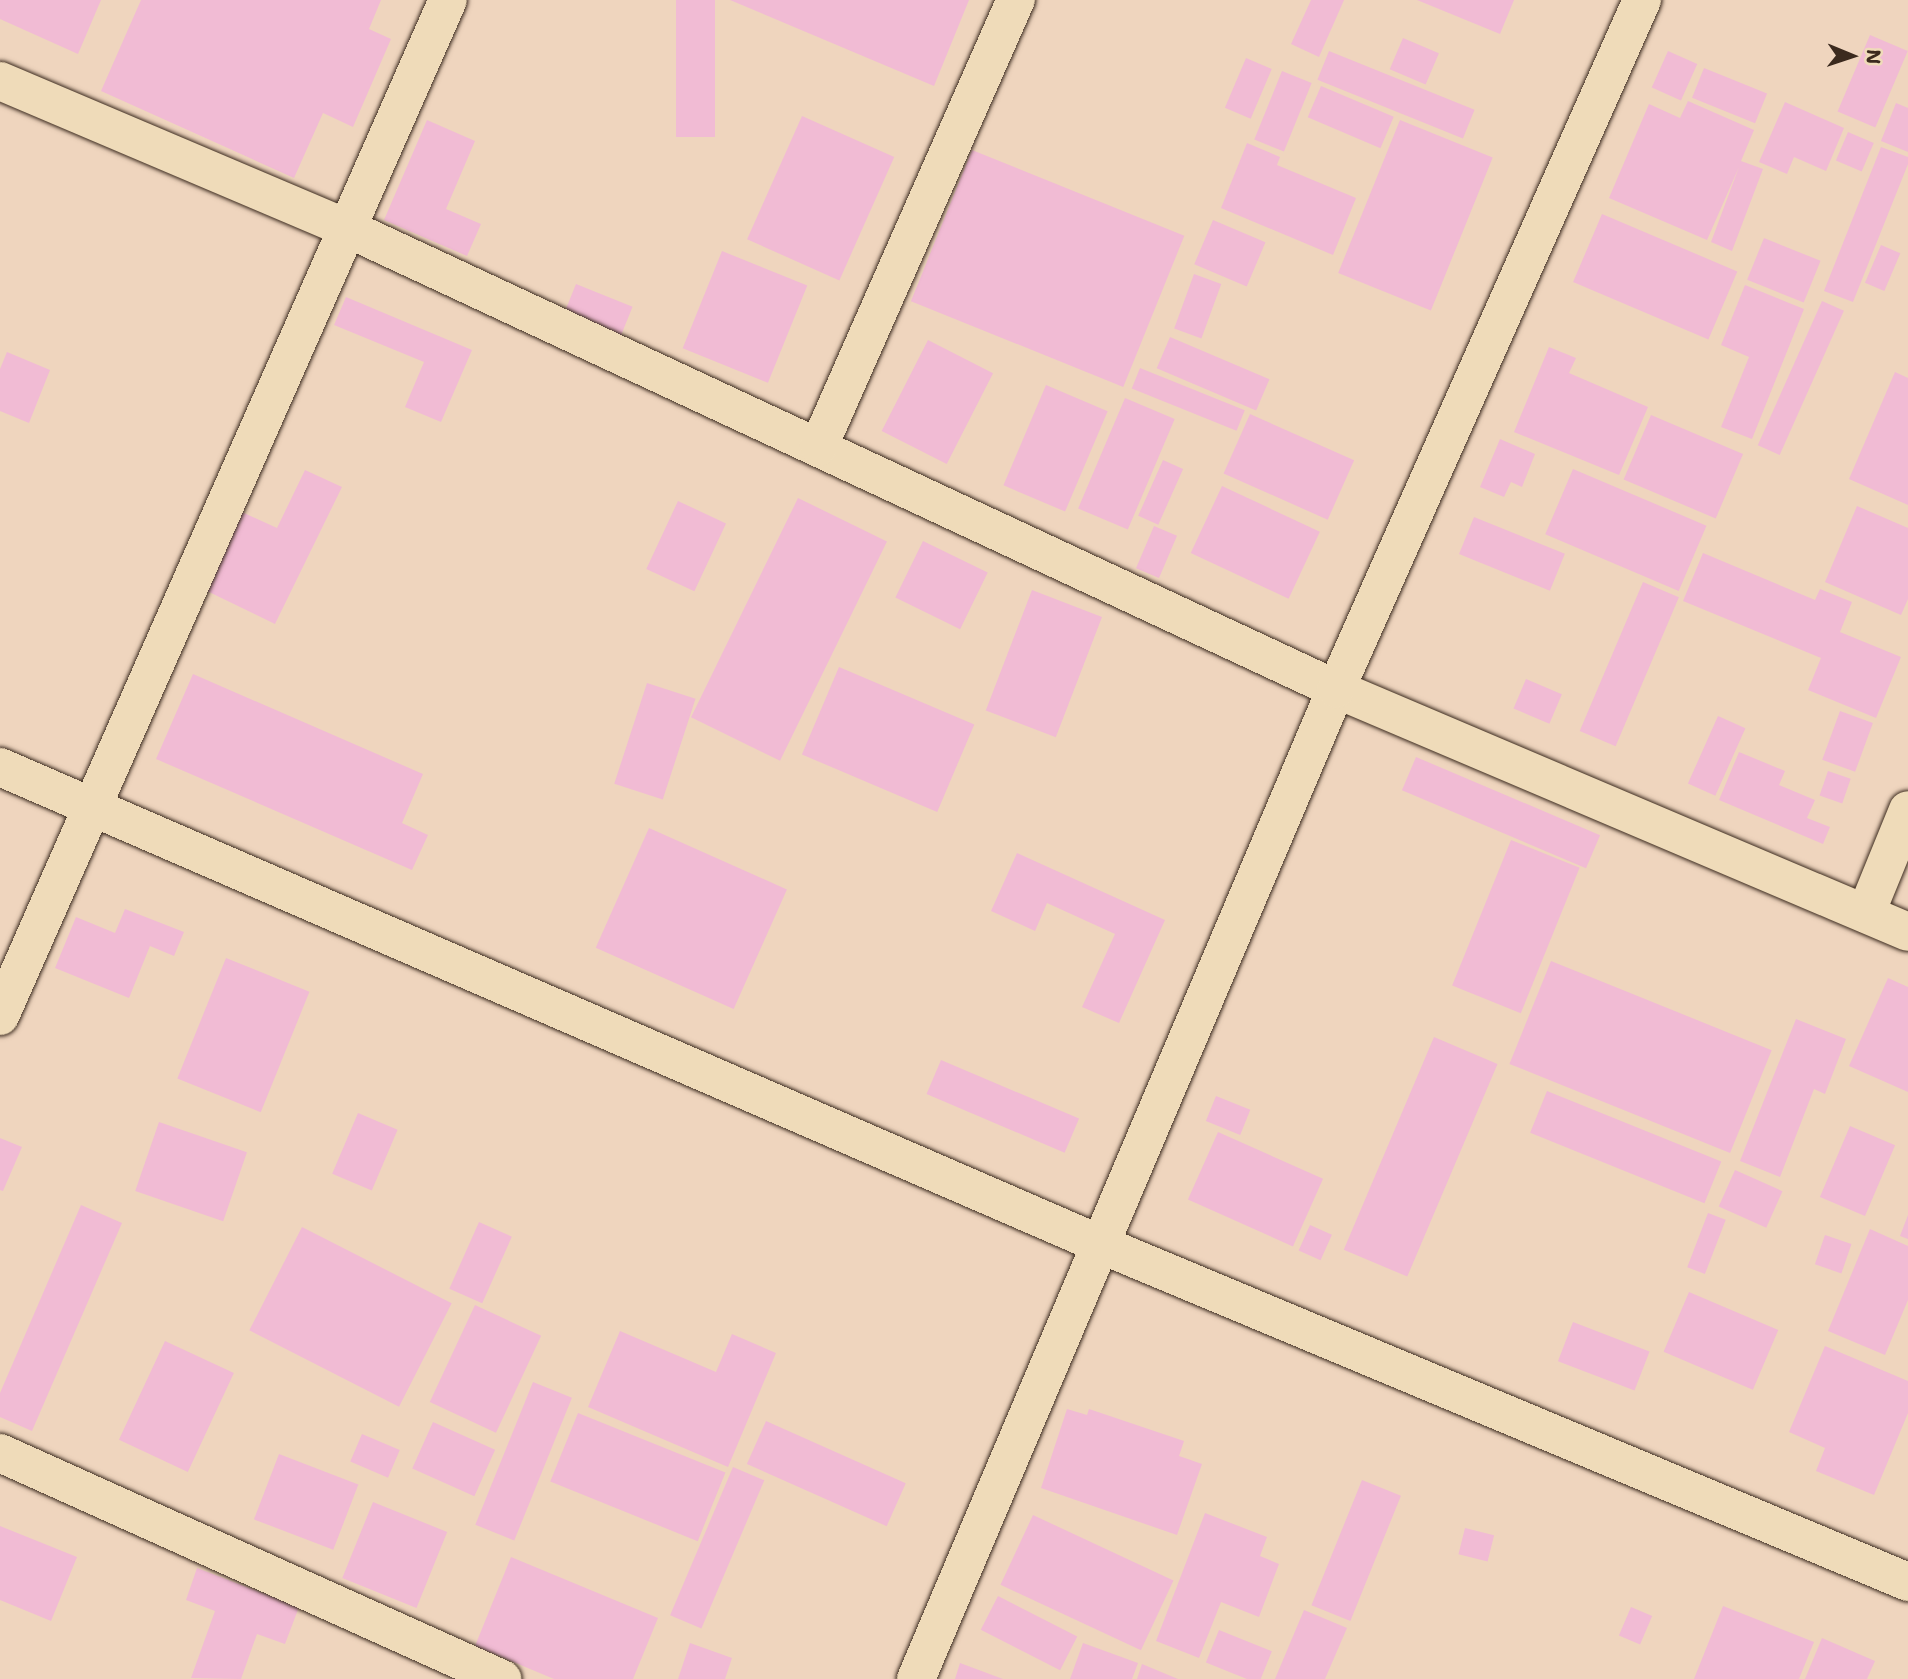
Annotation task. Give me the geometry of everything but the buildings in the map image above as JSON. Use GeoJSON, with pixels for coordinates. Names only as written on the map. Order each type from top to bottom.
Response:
{"type":"FeatureCollection","features":[{"type":"Feature","properties":{"kind":"street"},"geometry":{"type":"LineString","coordinates":[[0,1016],[351,230],[448,0]]}},
{"type":"Feature","properties":{"kind":"street"},"geometry":{"type":"LineString","coordinates":[[819,446],[1016,0]]}},
{"type":"Feature","properties":{"kind":"street"},"geometry":{"type":"LineString","coordinates":[[915,1679],[1102,1245],[1336,689],[1642,0]]}},
{"type":"Feature","properties":{"kind":"street"},"geometry":{"type":"LineString","coordinates":[[0,81],[351,230],[1336,689],[1908,932]]}},
{"type":"Feature","properties":{"kind":"street"},"geometry":{"type":"LineString","coordinates":[[0,766],[1102,1245],[1908,1582]]}},
{"type":"Feature","properties":{"kind":"street"},"geometry":{"type":"LineString","coordinates":[[1866,914],[1908,810]]}},
{"type":"Feature","properties":{"kind":"street"},"geometry":{"type":"LineString","coordinates":[[0,1453],[502,1679]]}}]}
